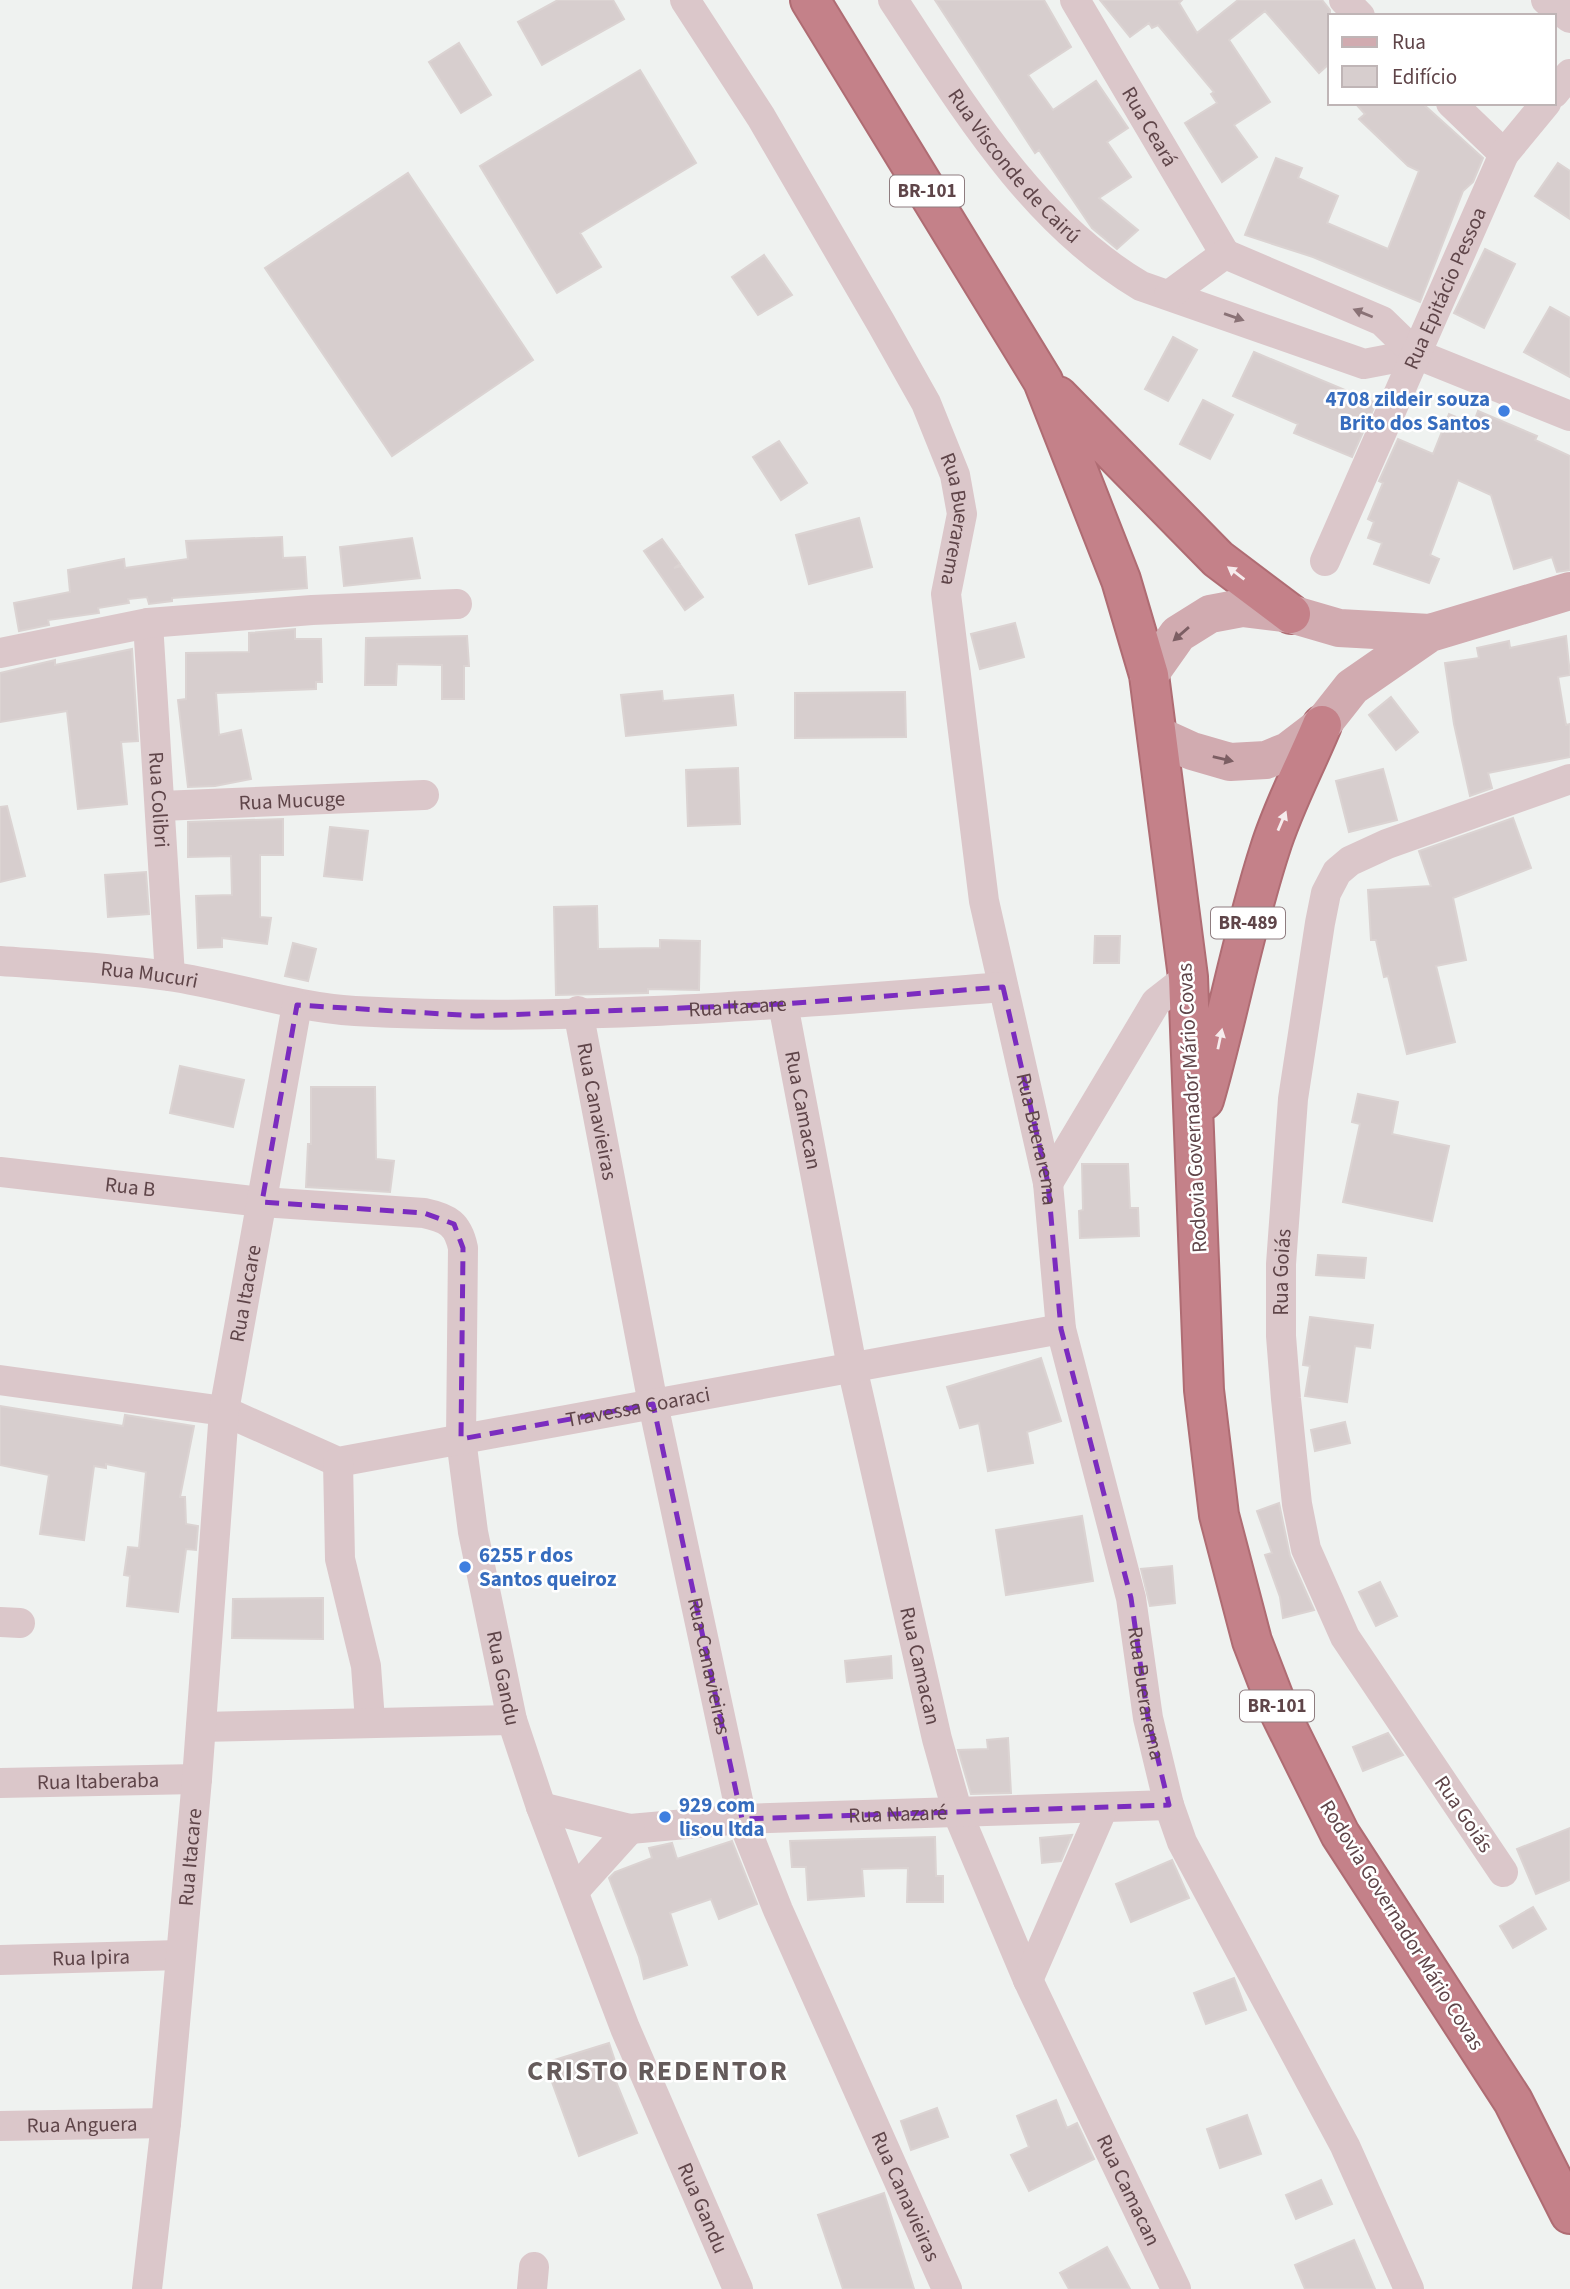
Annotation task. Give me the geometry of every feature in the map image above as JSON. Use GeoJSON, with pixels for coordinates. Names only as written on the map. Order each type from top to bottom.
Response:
{"type":"FeatureCollection","features":[{"type":"Feature","properties":{"kind":"highway","name":"Rodovia Governador Mário Covas"},"geometry":{"type":"LineString","coordinates":[[810,0],[1043,382],[1121,580],[1149,675],[1159,736],[1188,977],[1204,1390],[1209,1441],[1219,1516],[1252,1641],[1279,1711],[1340,1834],[1513,2101],[1570,2214]]}},
{"type":"Feature","properties":{"kind":"highway","name":"BR-489"},"geometry":{"type":"LineString","coordinates":[[1043,382],[1218,559],[1291,614]]}},
{"type":"Feature","properties":{"kind":"highway","name":"BR-489"},"geometry":{"type":"LineString","coordinates":[[1195,1128],[1217,1053],[1237,962],[1270,847],[1322,725]]}},
{"type":"Feature","properties":{"kind":"main road","name":"BR-489"},"geometry":{"type":"LineString","coordinates":[[1159,736],[1192,751],[1230,762],[1265,760],[1288,751],[1322,725],[1352,687],[1430,633],[1570,590]]}},
{"type":"Feature","properties":{"kind":"main road","name":"BR-489"},"geometry":{"type":"LineString","coordinates":[[1149,675],[1178,634],[1210,614],[1242,608],[1291,614],[1339,628],[1430,633]]}},
{"type":"Feature","properties":{"kind":"main road"},"geometry":{"type":"LineString","coordinates":[[1339,628],[1352,657],[1352,687]]}},
{"type":"Feature","properties":{"kind":"street","name":"Rua Buerarema"},"geometry":{"type":"LineString","coordinates":[[685,0],[761,117],[881,323],[926,403],[955,475],[962,514],[946,594],[985,901],[1048,1182],[1061,1329],[1131,1598],[1148,1718],[1169,1805],[1182,1842],[1345,2146],[1409,2289]]}},
{"type":"Feature","properties":{"kind":"street","name":"Rua Visconde de Cairú"},"geometry":{"type":"LineString","coordinates":[[893,0],[963,106],[1039,202],[1076,239],[1115,270],[1141,286],[1364,364],[1416,354]]}},
{"type":"Feature","properties":{"kind":"street","name":"Rua Ceará"},"geometry":{"type":"LineString","coordinates":[[1075,0],[1225,254]]}},
{"type":"Feature","properties":{"kind":"street"},"geometry":{"type":"LineString","coordinates":[[1344,0],[1358,14]]}},
{"type":"Feature","properties":{"kind":"street"},"geometry":{"type":"LineString","coordinates":[[1546,0],[1570,18]]}},
{"type":"Feature","properties":{"kind":"street"},"geometry":{"type":"LineString","coordinates":[[1556,91],[1570,74]]}},
{"type":"Feature","properties":{"kind":"street"},"geometry":{"type":"LineString","coordinates":[[1453,105],[1504,154]]}},
{"type":"Feature","properties":{"kind":"street","name":"Rua Epitácio Pessoa"},"geometry":{"type":"LineString","coordinates":[[1325,561],[1504,154],[1544,105]]}},
{"type":"Feature","properties":{"kind":"street"},"geometry":{"type":"LineString","coordinates":[[1170,295],[1225,254],[1382,320],[1416,354],[1570,416]]}},
{"type":"Feature","properties":{"kind":"street"},"geometry":{"type":"LineString","coordinates":[[0,653],[148,623],[312,610],[457,604]]}},
{"type":"Feature","properties":{"kind":"street","name":"Rua Colibri"},"geometry":{"type":"LineString","coordinates":[[148,623],[170,976]]}},
{"type":"Feature","properties":{"kind":"street","name":"Rua Goiás"},"geometry":{"type":"LineString","coordinates":[[1503,1872],[1345,1637],[1306,1549],[1297,1504],[1286,1399],[1281,1336],[1281,1264],[1293,1099],[1320,923],[1326,893],[1337,872],[1350,861],[1387,844],[1570,779]]}},
{"type":"Feature","properties":{"kind":"street","name":"Rua Mucuge"},"geometry":{"type":"LineString","coordinates":[[161,806],[424,795]]}},
{"type":"Feature","properties":{"kind":"street","name":"Rua Mucuri"},"geometry":{"type":"LineString","coordinates":[[0,961],[170,976],[297,1005]]}},
{"type":"Feature","properties":{"kind":"street"},"geometry":{"type":"LineString","coordinates":[[1048,1182],[1156,1002],[1188,977]]}},
{"type":"Feature","properties":{"kind":"street","name":"Rua Itacare"},"geometry":{"type":"LineString","coordinates":[[147,2289],[166,2123],[197,1779],[224,1411],[297,1005],[352,1011],[476,1016],[783,1004],[1003,987]]}},
{"type":"Feature","properties":{"kind":"street","name":"Rua Camacan"},"geometry":{"type":"LineString","coordinates":[[783,1004],[852,1367],[937,1740],[958,1814],[1028,1980],[1176,2289]]}},
{"type":"Feature","properties":{"kind":"street","name":"Rua Canavieiras"},"geometry":{"type":"LineString","coordinates":[[578,1012],[653,1404],[742,1819],[778,1910],[947,2289]]}},
{"type":"Feature","properties":{"kind":"street","name":"Rua B"},"geometry":{"type":"LineString","coordinates":[[0,1172],[262,1202]]}},
{"type":"Feature","properties":{"kind":"street","name":"Rua Gandu"},"geometry":{"type":"LineString","coordinates":[[262,1202],[424,1213],[446,1218],[454,1224],[463,1248],[461,1439],[473,1532],[512,1720],[541,1807],[625,2028],[738,2289]]}},
{"type":"Feature","properties":{"kind":"street","name":"Travessa Coaraci"},"geometry":{"type":"LineString","coordinates":[[338,1462],[1061,1329]]}},
{"type":"Feature","properties":{"kind":"street"},"geometry":{"type":"LineString","coordinates":[[0,1380],[224,1411],[338,1462],[340,1559],[366,1666],[370,1721]]}},
{"type":"Feature","properties":{"kind":"street"},"geometry":{"type":"LineString","coordinates":[[201,1727],[370,1721],[512,1720]]}},
{"type":"Feature","properties":{"kind":"street","name":"Rua Itaberaba"},"geometry":{"type":"LineString","coordinates":[[0,1783],[197,1779]]}},
{"type":"Feature","properties":{"kind":"street","name":"Rua Nazaré"},"geometry":{"type":"LineString","coordinates":[[541,1807],[630,1829],[742,1819],[1169,1805]]}},
{"type":"Feature","properties":{"kind":"street"},"geometry":{"type":"LineString","coordinates":[[1028,1980],[1103,1808]]}},
{"type":"Feature","properties":{"kind":"street"},"geometry":{"type":"LineString","coordinates":[[574,1891],[630,1829]]}},
{"type":"Feature","properties":{"kind":"street","name":"Rua Ipira"},"geometry":{"type":"LineString","coordinates":[[0,1960],[180,1955]]}},
{"type":"Feature","properties":{"kind":"street","name":"Rua Anguera"},"geometry":{"type":"LineString","coordinates":[[0,2126],[166,2123]]}},
{"type":"Feature","properties":{"kind":"highlighted area"},"geometry":{"type":"Polygon","coordinates":[[[1003,987],[1048,1183],[1061,1329],[1131,1598],[1148,1718],[1169,1805],[742,1819],[653,1404],[461,1439],[463,1248],[454,1224],[424,1213],[262,1202],[297,1005],[476,1016],[783,1004],[1003,987]]]}},
{"type":"Feature","properties":{"kind":"building"},"geometry":{"type":"Polygon","coordinates":[[[558,0],[613,0],[624,19],[542,65],[518,22],[558,0]]]}},
{"type":"Feature","properties":{"kind":"building"},"geometry":{"type":"Polygon","coordinates":[[[935,0],[1044,0],[1071,47],[1028,75],[1053,110],[1096,81],[1128,128],[1107,142],[1131,177],[1099,198],[1138,230],[1117,249],[1092,228],[1039,150],[1035,153],[935,0]]]}},
{"type":"Feature","properties":{"kind":"building"},"geometry":{"type":"Polygon","coordinates":[[[1100,0],[1182,0],[1179,3],[1197,33],[1238,0],[1322,0],[1330,10],[1328,65],[1319,73],[1265,11],[1229,40],[1270,102],[1234,125],[1257,157],[1222,182],[1185,123],[1217,103],[1211,94],[1214,92],[1158,25],[1152,28],[1149,23],[1130,37],[1100,0]]]}},
{"type":"Feature","properties":{"kind":"building"},"geometry":{"type":"Polygon","coordinates":[[[459,43],[491,95],[461,113],[429,62],[459,43]]]}},
{"type":"Feature","properties":{"kind":"building"},"geometry":{"type":"Polygon","coordinates":[[[640,70],[696,163],[580,233],[601,267],[557,293],[480,166],[640,70]]]}},
{"type":"Feature","properties":{"kind":"building"},"geometry":{"type":"Polygon","coordinates":[[[1357,105],[1424,105],[1483,158],[1473,182],[1463,191],[1420,302],[1313,257],[1245,235],[1276,158],[1302,168],[1298,178],[1338,196],[1327,223],[1388,249],[1419,171],[1408,166],[1359,119],[1365,114],[1357,105]]]}},
{"type":"Feature","properties":{"kind":"building"},"geometry":{"type":"Polygon","coordinates":[[[1558,163],[1570,171],[1570,219],[1535,196],[1558,163]]]}},
{"type":"Feature","properties":{"kind":"building"},"geometry":{"type":"Polygon","coordinates":[[[408,173],[533,360],[392,456],[265,268],[408,173]]]}},
{"type":"Feature","properties":{"kind":"building"},"geometry":{"type":"Polygon","coordinates":[[[1485,249],[1515,264],[1484,328],[1454,313],[1485,249]]]}},
{"type":"Feature","properties":{"kind":"building"},"geometry":{"type":"Polygon","coordinates":[[[764,255],[792,295],[758,315],[732,277],[764,255]]]}},
{"type":"Feature","properties":{"kind":"building"},"geometry":{"type":"Polygon","coordinates":[[[1550,307],[1570,318],[1570,377],[1524,352],[1550,307]]]}},
{"type":"Feature","properties":{"kind":"building"},"geometry":{"type":"Polygon","coordinates":[[[1173,337],[1197,350],[1168,401],[1145,389],[1173,337]]]}},
{"type":"Feature","properties":{"kind":"building"},"geometry":{"type":"Polygon","coordinates":[[[1254,352],[1376,403],[1352,457],[1294,433],[1298,424],[1233,396],[1254,352]]]}},
{"type":"Feature","properties":{"kind":"building"},"geometry":{"type":"Polygon","coordinates":[[[1203,400],[1233,415],[1210,459],[1180,444],[1203,400]]]}},
{"type":"Feature","properties":{"kind":"building"},"geometry":{"type":"Polygon","coordinates":[[[1478,411],[1537,436],[1535,440],[1570,456],[1570,570],[1557,572],[1552,557],[1514,569],[1491,495],[1458,480],[1430,555],[1439,559],[1429,583],[1374,564],[1382,543],[1368,538],[1374,522],[1368,519],[1383,483],[1379,481],[1398,439],[1433,454],[1449,414],[1473,424],[1478,411]]]}},
{"type":"Feature","properties":{"kind":"building"},"geometry":{"type":"Polygon","coordinates":[[[779,441],[807,483],[781,500],[753,457],[779,441]]]}},
{"type":"Feature","properties":{"kind":"building"},"geometry":{"type":"Polygon","coordinates":[[[859,518],[872,567],[809,584],[796,535],[859,518]]]}},
{"type":"Feature","properties":{"kind":"building"},"geometry":{"type":"Polygon","coordinates":[[[282,537],[283,558],[305,557],[307,588],[172,598],[172,601],[149,604],[147,597],[128,599],[129,603],[98,608],[99,613],[48,620],[49,625],[19,631],[14,603],[70,592],[68,570],[124,559],[125,568],[188,559],[186,541],[282,537]]]}},
{"type":"Feature","properties":{"kind":"building"},"geometry":{"type":"Polygon","coordinates":[[[412,538],[420,578],[344,586],[340,547],[412,538]]]}},
{"type":"Feature","properties":{"kind":"building"},"geometry":{"type":"Polygon","coordinates":[[[662,539],[680,564],[674,568],[681,566],[703,597],[685,610],[644,551],[662,539]]]}},
{"type":"Feature","properties":{"kind":"building"},"geometry":{"type":"Polygon","coordinates":[[[1015,623],[1024,657],[980,669],[971,634],[1015,623]]]}},
{"type":"Feature","properties":{"kind":"building"},"geometry":{"type":"Polygon","coordinates":[[[295,629],[295,639],[321,639],[322,682],[316,682],[316,689],[216,693],[219,735],[241,730],[251,779],[215,786],[188,787],[178,700],[186,699],[186,653],[249,652],[249,633],[295,629]]]}},
{"type":"Feature","properties":{"kind":"building"},"geometry":{"type":"Polygon","coordinates":[[[467,636],[469,666],[464,666],[464,699],[442,699],[442,665],[397,664],[396,685],[365,685],[366,638],[467,636]]]}},
{"type":"Feature","properties":{"kind":"building"},"geometry":{"type":"Polygon","coordinates":[[[1566,636],[1570,675],[1558,677],[1566,725],[1570,724],[1570,757],[1488,773],[1492,788],[1470,796],[1454,724],[1445,663],[1479,658],[1477,648],[1509,641],[1510,648],[1566,636]]]}},
{"type":"Feature","properties":{"kind":"building"},"geometry":{"type":"Polygon","coordinates":[[[132,649],[138,741],[121,742],[127,804],[78,809],[67,711],[0,722],[0,673],[55,660],[55,665],[132,649]]]}},
{"type":"Feature","properties":{"kind":"building"},"geometry":{"type":"Polygon","coordinates":[[[662,691],[663,701],[733,695],[736,725],[626,736],[621,695],[662,691]]]}},
{"type":"Feature","properties":{"kind":"building"},"geometry":{"type":"Polygon","coordinates":[[[905,692],[906,737],[795,738],[795,693],[905,692]]]}},
{"type":"Feature","properties":{"kind":"building"},"geometry":{"type":"Polygon","coordinates":[[[1391,697],[1418,732],[1396,750],[1369,715],[1391,697]]]}},
{"type":"Feature","properties":{"kind":"building"},"geometry":{"type":"Polygon","coordinates":[[[738,768],[740,824],[688,826],[686,770],[738,768]]]}},
{"type":"Feature","properties":{"kind":"building"},"geometry":{"type":"Polygon","coordinates":[[[1383,769],[1397,820],[1349,832],[1336,781],[1383,769]]]}},
{"type":"Feature","properties":{"kind":"building"},"geometry":{"type":"Polygon","coordinates":[[[7,806],[25,876],[0,882],[0,807],[7,806]]]}},
{"type":"Feature","properties":{"kind":"building"},"geometry":{"type":"Polygon","coordinates":[[[1513,818],[1531,868],[1453,898],[1466,960],[1436,966],[1455,1042],[1407,1054],[1388,976],[1384,977],[1376,940],[1371,940],[1368,890],[1431,886],[1419,851],[1513,818]]]}},
{"type":"Feature","properties":{"kind":"building"},"geometry":{"type":"Polygon","coordinates":[[[283,819],[283,855],[260,855],[260,917],[271,918],[267,944],[222,938],[222,947],[198,948],[196,896],[232,895],[231,856],[188,857],[188,822],[283,819]]]}},
{"type":"Feature","properties":{"kind":"building"},"geometry":{"type":"Polygon","coordinates":[[[330,827],[368,831],[362,880],[324,876],[330,827]]]}},
{"type":"Feature","properties":{"kind":"building"},"geometry":{"type":"Polygon","coordinates":[[[146,872],[149,914],[108,917],[105,875],[146,872]]]}},
{"type":"Feature","properties":{"kind":"building"},"geometry":{"type":"Polygon","coordinates":[[[597,906],[598,949],[660,948],[660,940],[700,941],[699,990],[648,989],[648,993],[556,995],[554,907],[597,906]]]}},
{"type":"Feature","properties":{"kind":"building"},"geometry":{"type":"Polygon","coordinates":[[[1095,936],[1120,936],[1119,963],[1094,963],[1095,936]]]}},
{"type":"Feature","properties":{"kind":"building"},"geometry":{"type":"Polygon","coordinates":[[[293,943],[316,949],[308,981],[285,976],[293,943]]]}},
{"type":"Feature","properties":{"kind":"building"},"geometry":{"type":"Polygon","coordinates":[[[180,1066],[244,1080],[233,1127],[170,1113],[180,1066]]]}},
{"type":"Feature","properties":{"kind":"building"},"geometry":{"type":"Polygon","coordinates":[[[311,1087],[375,1087],[376,1159],[394,1161],[390,1192],[306,1187],[308,1144],[311,1144],[311,1087]]]}},
{"type":"Feature","properties":{"kind":"building"},"geometry":{"type":"Polygon","coordinates":[[[1358,1094],[1398,1102],[1392,1134],[1449,1146],[1432,1221],[1343,1202],[1360,1124],[1352,1122],[1358,1094]]]}},
{"type":"Feature","properties":{"kind":"building"},"geometry":{"type":"Polygon","coordinates":[[[1082,1164],[1128,1164],[1130,1208],[1138,1208],[1139,1236],[1080,1238],[1079,1211],[1083,1210],[1082,1164]]]}},
{"type":"Feature","properties":{"kind":"building"},"geometry":{"type":"Polygon","coordinates":[[[1318,1255],[1366,1258],[1364,1278],[1316,1275],[1318,1255]]]}},
{"type":"Feature","properties":{"kind":"building"},"geometry":{"type":"Polygon","coordinates":[[[1310,1317],[1373,1325],[1370,1348],[1355,1346],[1347,1402],[1305,1396],[1310,1366],[1303,1365],[1310,1317]]]}},
{"type":"Feature","properties":{"kind":"building"},"geometry":{"type":"Polygon","coordinates":[[[1041,1358],[1061,1421],[1027,1432],[1033,1463],[988,1471],[979,1423],[960,1428],[947,1387],[1041,1358]]]}},
{"type":"Feature","properties":{"kind":"building"},"geometry":{"type":"Polygon","coordinates":[[[0,1406],[123,1426],[125,1415],[194,1426],[180,1497],[185,1497],[186,1524],[198,1526],[196,1550],[186,1549],[178,1612],[127,1606],[130,1576],[124,1575],[128,1547],[139,1548],[146,1472],[106,1464],[106,1468],[94,1466],[84,1540],[40,1534],[49,1475],[0,1465],[0,1406]]]}},
{"type":"Feature","properties":{"kind":"building"},"geometry":{"type":"Polygon","coordinates":[[[1345,1422],[1350,1443],[1315,1451],[1311,1430],[1345,1422]]]}},
{"type":"Feature","properties":{"kind":"building"},"geometry":{"type":"Polygon","coordinates":[[[1279,1503],[1290,1556],[1314,1610],[1283,1618],[1280,1597],[1265,1555],[1272,1553],[1257,1511],[1279,1503]]]}},
{"type":"Feature","properties":{"kind":"building"},"geometry":{"type":"Polygon","coordinates":[[[1082,1516],[1093,1581],[1006,1595],[996,1530],[1082,1516]]]}},
{"type":"Feature","properties":{"kind":"building"},"geometry":{"type":"Polygon","coordinates":[[[1172,1566],[1175,1603],[1150,1606],[1141,1569],[1172,1566]]]}},
{"type":"Feature","properties":{"kind":"building"},"geometry":{"type":"Polygon","coordinates":[[[1380,1582],[1397,1616],[1376,1626],[1359,1592],[1380,1582]]]}},
{"type":"Feature","properties":{"kind":"building"},"geometry":{"type":"Polygon","coordinates":[[[323,1598],[323,1639],[232,1638],[233,1599],[323,1598]]]}},
{"type":"Feature","properties":{"kind":"building"},"geometry":{"type":"Polygon","coordinates":[[[891,1656],[892,1678],[847,1682],[845,1661],[891,1656]]]}},
{"type":"Feature","properties":{"kind":"building"},"geometry":{"type":"Polygon","coordinates":[[[1388,1733],[1403,1755],[1363,1771],[1353,1747],[1388,1733]]]}},
{"type":"Feature","properties":{"kind":"building"},"geometry":{"type":"Polygon","coordinates":[[[1008,1738],[1011,1793],[971,1794],[958,1750],[988,1749],[987,1740],[1008,1738]]]}},
{"type":"Feature","properties":{"kind":"building"},"geometry":{"type":"Polygon","coordinates":[[[1570,1828],[1570,1880],[1536,1894],[1517,1849],[1570,1828]]]}},
{"type":"Feature","properties":{"kind":"building"},"geometry":{"type":"Polygon","coordinates":[[[1072,1835],[1061,1861],[1042,1863],[1040,1838],[1072,1835]]]}},
{"type":"Feature","properties":{"kind":"building"},"geometry":{"type":"Polygon","coordinates":[[[935,1837],[936,1876],[943,1876],[943,1902],[907,1902],[908,1868],[862,1869],[864,1896],[808,1900],[806,1867],[792,1867],[790,1841],[935,1837]]]}},
{"type":"Feature","properties":{"kind":"building"},"geometry":{"type":"Polygon","coordinates":[[[732,1841],[757,1904],[719,1919],[711,1899],[670,1913],[687,1965],[644,1979],[639,1957],[609,1878],[615,1872],[652,1858],[649,1848],[672,1843],[677,1859],[732,1841]]]}},
{"type":"Feature","properties":{"kind":"building"},"geometry":{"type":"Polygon","coordinates":[[[1172,1860],[1189,1898],[1131,1922],[1116,1884],[1172,1860]]]}},
{"type":"Feature","properties":{"kind":"building"},"geometry":{"type":"Polygon","coordinates":[[[1533,1907],[1546,1929],[1513,1948],[1500,1926],[1533,1907]]]}},
{"type":"Feature","properties":{"kind":"building"},"geometry":{"type":"Polygon","coordinates":[[[1234,1978],[1246,2010],[1206,2024],[1194,1993],[1234,1978]]]}},
{"type":"Feature","properties":{"kind":"building"},"geometry":{"type":"Polygon","coordinates":[[[609,2043],[618,2070],[612,2072],[637,2133],[579,2156],[545,2063],[609,2043]]]}},
{"type":"Feature","properties":{"kind":"building"},"geometry":{"type":"Polygon","coordinates":[[[1056,2100],[1067,2128],[1077,2123],[1094,2159],[1029,2191],[1011,2155],[1029,2147],[1017,2116],[1056,2100]]]}},
{"type":"Feature","properties":{"kind":"building"},"geometry":{"type":"Polygon","coordinates":[[[937,2108],[948,2137],[911,2150],[901,2121],[937,2108]]]}},
{"type":"Feature","properties":{"kind":"building"},"geometry":{"type":"Polygon","coordinates":[[[1247,2115],[1261,2154],[1220,2168],[1207,2129],[1247,2115]]]}},
{"type":"Feature","properties":{"kind":"building"},"geometry":{"type":"Polygon","coordinates":[[[1321,2180],[1332,2204],[1296,2219],[1286,2195],[1321,2180]]]}},
{"type":"Feature","properties":{"kind":"building"},"geometry":{"type":"Polygon","coordinates":[[[884,2193],[914,2289],[843,2289],[818,2215],[884,2193]]]}},
{"type":"Feature","properties":{"kind":"building"},"geometry":{"type":"Polygon","coordinates":[[[1354,2240],[1375,2289],[1305,2289],[1295,2265],[1354,2240]]]}},
{"type":"Feature","properties":{"kind":"building"},"geometry":{"type":"Polygon","coordinates":[[[1107,2247],[1130,2289],[1069,2289],[1060,2273],[1107,2247]]]}},
{"type":"Feature","properties":{"kind":"place","name":"4708 zildeir souza Brito dos Santos"},"geometry":{"type":"Point","coordinates":[1504,411]}},
{"type":"Feature","properties":{"kind":"place","name":"6255 r dos Santos queiroz"},"geometry":{"type":"Point","coordinates":[465,1567]}},
{"type":"Feature","properties":{"kind":"place","name":"929 com lisou ltda"},"geometry":{"type":"Point","coordinates":[665,1817]}},
{"type":"Feature","properties":{"kind":"district","name":"CRISTO REDENTOR"},"geometry":{"type":"Point","coordinates":[658,2071]}}]}
